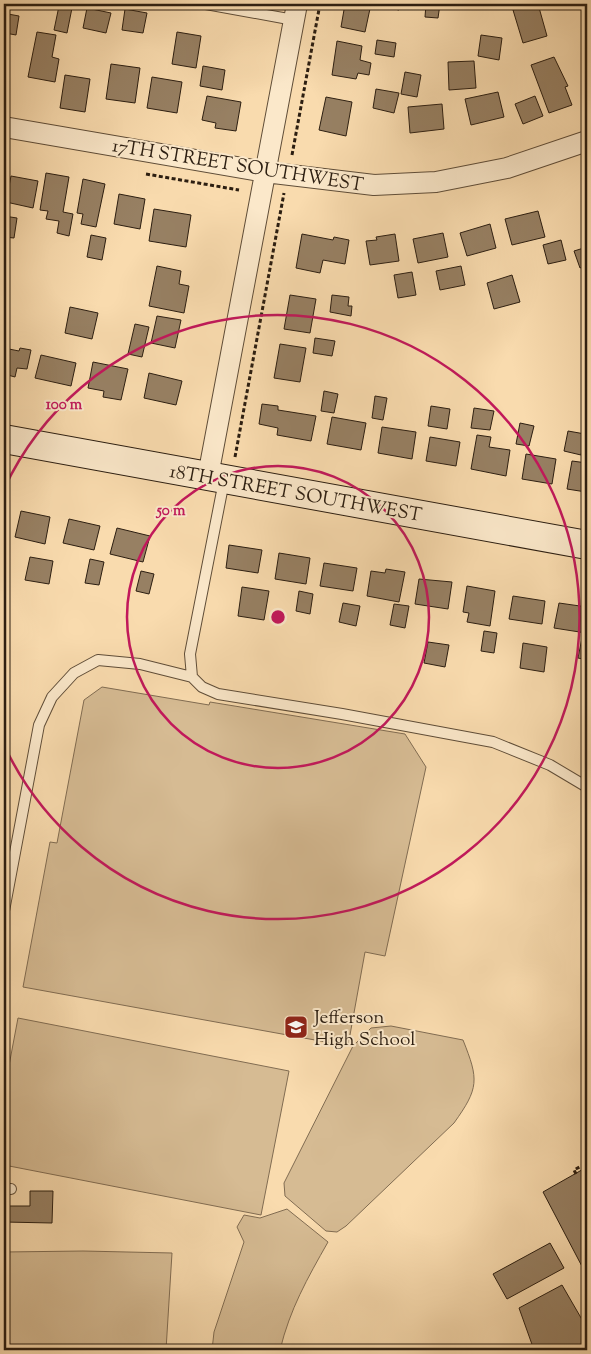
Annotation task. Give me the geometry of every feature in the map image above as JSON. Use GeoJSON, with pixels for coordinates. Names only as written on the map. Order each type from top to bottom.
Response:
{"type":"FeatureCollection","features":[{"type":"Feature","properties":{"kind":"street"},"geometry":{"type":"LineString","coordinates":[[216,478],[265,172],[296,12]]}},
{"type":"Feature","properties":{"kind":"street","name":"17TH STREET SOUTHWEST"},"geometry":{"type":"LineString","coordinates":[[4,127],[265,172],[374,185],[436,182],[507,168],[587,141]]}},
{"type":"Feature","properties":{"kind":"street","name":"18TH STREET SOUTHWEST"},"geometry":{"type":"LineString","coordinates":[[4,439],[587,545]]}},
{"type":"Feature","properties":{"kind":"lane"},"geometry":{"type":"LineString","coordinates":[[206,4],[296,12]]}},
{"type":"Feature","properties":{"kind":"lane"},"geometry":{"type":"LineString","coordinates":[[192,677],[190,654],[216,478]]}},
{"type":"Feature","properties":{"kind":"lane"},"geometry":{"type":"LineString","coordinates":[[4,912],[39,725],[52,697],[74,674],[98,660],[140,664],[192,677],[202,687],[218,694],[342,714],[493,742],[550,765],[587,787]]}},
{"type":"Feature","properties":{"kind":"path"},"geometry":{"type":"LineString","coordinates":[[290,163],[320,4]]}},
{"type":"Feature","properties":{"kind":"path"},"geometry":{"type":"LineString","coordinates":[[216,478],[233,470],[284,192]]}},
{"type":"Feature","properties":{"kind":"path"},"geometry":{"type":"LineString","coordinates":[[576,1174],[574,1170],[587,1163]]}},
{"type":"Feature","properties":{"kind":"shaded area"},"geometry":{"type":"Polygon","coordinates":[[[102,687],[209,705],[210,702],[405,734],[426,767],[385,956],[365,952],[348,1046],[23,987],[50,842],[57,843],[84,700],[102,687]]]}},
{"type":"Feature","properties":{"kind":"shaded area"},"geometry":{"type":"Polygon","coordinates":[[[18,1018],[289,1071],[261,1215],[4,1165],[4,1092],[18,1018]]]}},
{"type":"Feature","properties":{"kind":"shaded area"},"geometry":{"type":"Polygon","coordinates":[[[391,1026],[463,1040],[474,1075],[472,1092],[454,1123],[346,1226],[337,1232],[326,1231],[285,1196],[284,1183],[353,1046],[371,1028],[391,1026]]]}},
{"type":"Feature","properties":{"kind":"shaded area"},"geometry":{"type":"Polygon","coordinates":[[[287,1209],[328,1242],[294,1308],[280,1350],[212,1350],[214,1332],[244,1242],[237,1227],[244,1215],[260,1218],[287,1209]]]}},
{"type":"Feature","properties":{"kind":"shaded area"},"geometry":{"type":"Polygon","coordinates":[[[4,1252],[172,1253],[166,1350],[4,1350],[4,1252]]]}},
{"type":"Feature","properties":{"kind":"building"},"geometry":{"type":"Polygon","coordinates":[[[345,4],[371,4],[365,32],[341,27],[345,4]]]}},
{"type":"Feature","properties":{"kind":"building"},"geometry":{"type":"Polygon","coordinates":[[[379,4],[400,4],[399,10],[379,6],[379,4]]]}},
{"type":"Feature","properties":{"kind":"building"},"geometry":{"type":"Polygon","coordinates":[[[426,4],[440,4],[438,18],[425,17],[426,4]]]}},
{"type":"Feature","properties":{"kind":"building"},"geometry":{"type":"Polygon","coordinates":[[[538,4],[547,36],[523,43],[513,10],[538,4]]]}},
{"type":"Feature","properties":{"kind":"building"},"geometry":{"type":"Polygon","coordinates":[[[59,6],[72,8],[67,33],[54,30],[59,6]]]}},
{"type":"Feature","properties":{"kind":"building"},"geometry":{"type":"Polygon","coordinates":[[[87,8],[111,13],[106,33],[83,28],[87,8]]]}},
{"type":"Feature","properties":{"kind":"building"},"geometry":{"type":"Polygon","coordinates":[[[125,9],[147,13],[143,33],[122,30],[125,9]]]}},
{"type":"Feature","properties":{"kind":"building"},"geometry":{"type":"Polygon","coordinates":[[[8,14],[19,16],[16,35],[5,33],[8,14]]]}},
{"type":"Feature","properties":{"kind":"building"},"geometry":{"type":"Polygon","coordinates":[[[37,32],[56,35],[52,57],[59,59],[55,82],[28,77],[37,32]]]}},
{"type":"Feature","properties":{"kind":"building"},"geometry":{"type":"Polygon","coordinates":[[[177,32],[201,36],[196,68],[172,64],[177,32]]]}},
{"type":"Feature","properties":{"kind":"building"},"geometry":{"type":"Polygon","coordinates":[[[481,35],[502,38],[499,60],[478,56],[481,35]]]}},
{"type":"Feature","properties":{"kind":"building"},"geometry":{"type":"Polygon","coordinates":[[[377,40],[396,43],[394,57],[375,54],[377,40]]]}},
{"type":"Feature","properties":{"kind":"building"},"geometry":{"type":"Polygon","coordinates":[[[337,41],[362,46],[360,60],[371,63],[369,75],[358,73],[356,79],[332,75],[337,41]]]}},
{"type":"Feature","properties":{"kind":"building"},"geometry":{"type":"Polygon","coordinates":[[[554,57],[568,86],[565,87],[572,105],[549,113],[531,65],[554,57]]]}},
{"type":"Feature","properties":{"kind":"building"},"geometry":{"type":"Polygon","coordinates":[[[474,61],[476,88],[449,90],[448,62],[474,61]]]}},
{"type":"Feature","properties":{"kind":"building"},"geometry":{"type":"Polygon","coordinates":[[[111,64],[140,68],[135,103],[106,99],[111,64]]]}},
{"type":"Feature","properties":{"kind":"building"},"geometry":{"type":"Polygon","coordinates":[[[203,66],[225,70],[222,90],[200,86],[203,66]]]}},
{"type":"Feature","properties":{"kind":"building"},"geometry":{"type":"Polygon","coordinates":[[[405,72],[421,75],[417,97],[401,94],[405,72]]]}},
{"type":"Feature","properties":{"kind":"building"},"geometry":{"type":"Polygon","coordinates":[[[65,75],[90,79],[85,112],[60,108],[65,75]]]}},
{"type":"Feature","properties":{"kind":"building"},"geometry":{"type":"Polygon","coordinates":[[[152,77],[182,82],[177,113],[147,108],[152,77]]]}},
{"type":"Feature","properties":{"kind":"building"},"geometry":{"type":"Polygon","coordinates":[[[376,89],[399,93],[394,113],[373,108],[376,89]]]}},
{"type":"Feature","properties":{"kind":"building"},"geometry":{"type":"Polygon","coordinates":[[[498,92],[504,117],[471,125],[465,99],[498,92]]]}},
{"type":"Feature","properties":{"kind":"building"},"geometry":{"type":"Polygon","coordinates":[[[207,96],[241,102],[236,131],[215,128],[216,123],[202,120],[207,96]]]}},
{"type":"Feature","properties":{"kind":"building"},"geometry":{"type":"Polygon","coordinates":[[[535,96],[543,116],[523,124],[515,104],[535,96]]]}},
{"type":"Feature","properties":{"kind":"building"},"geometry":{"type":"Polygon","coordinates":[[[326,97],[352,102],[346,136],[319,130],[326,97]]]}},
{"type":"Feature","properties":{"kind":"building"},"geometry":{"type":"Polygon","coordinates":[[[442,104],[444,129],[410,133],[408,107],[442,104]]]}},
{"type":"Feature","properties":{"kind":"building"},"geometry":{"type":"Polygon","coordinates":[[[46,173],[69,177],[63,212],[73,214],[69,236],[57,233],[59,221],[46,219],[48,211],[40,210],[46,173]]]}},
{"type":"Feature","properties":{"kind":"building"},"geometry":{"type":"Polygon","coordinates":[[[11,176],[38,181],[33,208],[6,202],[11,176]]]}},
{"type":"Feature","properties":{"kind":"building"},"geometry":{"type":"Polygon","coordinates":[[[83,179],[105,184],[96,227],[81,224],[83,214],[77,213],[83,179]]]}},
{"type":"Feature","properties":{"kind":"building"},"geometry":{"type":"Polygon","coordinates":[[[119,194],[145,199],[140,229],[114,224],[119,194]]]}},
{"type":"Feature","properties":{"kind":"building"},"geometry":{"type":"Polygon","coordinates":[[[154,209],[191,215],[186,247],[149,241],[154,209]]]}},
{"type":"Feature","properties":{"kind":"building"},"geometry":{"type":"Polygon","coordinates":[[[538,211],[545,237],[512,245],[505,219],[538,211]]]}},
{"type":"Feature","properties":{"kind":"building"},"geometry":{"type":"Polygon","coordinates":[[[4,216],[17,218],[14,238],[4,237],[4,216]]]}},
{"type":"Feature","properties":{"kind":"building"},"geometry":{"type":"Polygon","coordinates":[[[490,224],[496,248],[467,256],[460,233],[490,224]]]}},
{"type":"Feature","properties":{"kind":"building"},"geometry":{"type":"Polygon","coordinates":[[[443,233],[448,257],[418,263],[413,239],[443,233]]]}},
{"type":"Feature","properties":{"kind":"building"},"geometry":{"type":"Polygon","coordinates":[[[302,234],[333,240],[334,237],[349,240],[345,264],[323,260],[320,273],[296,268],[302,234]]]}},
{"type":"Feature","properties":{"kind":"building"},"geometry":{"type":"Polygon","coordinates":[[[395,234],[399,261],[370,265],[366,241],[377,240],[376,237],[395,234]]]}},
{"type":"Feature","properties":{"kind":"building"},"geometry":{"type":"Polygon","coordinates":[[[91,235],[106,238],[102,260],[87,257],[91,235]]]}},
{"type":"Feature","properties":{"kind":"building"},"geometry":{"type":"Polygon","coordinates":[[[561,240],[566,260],[548,264],[543,245],[561,240]]]}},
{"type":"Feature","properties":{"kind":"building"},"geometry":{"type":"Polygon","coordinates":[[[587,247],[587,265],[580,268],[574,251],[587,247]]]}},
{"type":"Feature","properties":{"kind":"building"},"geometry":{"type":"Polygon","coordinates":[[[157,266],[181,271],[179,284],[189,286],[184,313],[149,306],[157,266]]]}},
{"type":"Feature","properties":{"kind":"building"},"geometry":{"type":"Polygon","coordinates":[[[461,266],[465,285],[440,290],[436,271],[461,266]]]}},
{"type":"Feature","properties":{"kind":"building"},"geometry":{"type":"Polygon","coordinates":[[[412,272],[416,295],[398,298],[394,275],[412,272]]]}},
{"type":"Feature","properties":{"kind":"building"},"geometry":{"type":"Polygon","coordinates":[[[512,275],[520,302],[494,309],[487,283],[512,275]]]}},
{"type":"Feature","properties":{"kind":"building"},"geometry":{"type":"Polygon","coordinates":[[[290,295],[316,299],[310,333],[284,329],[290,295]]]}},
{"type":"Feature","properties":{"kind":"building"},"geometry":{"type":"Polygon","coordinates":[[[332,295],[349,297],[348,306],[352,306],[351,316],[330,312],[332,295]]]}},
{"type":"Feature","properties":{"kind":"building"},"geometry":{"type":"Polygon","coordinates":[[[70,307],[98,313],[92,339],[65,333],[70,307]]]}},
{"type":"Feature","properties":{"kind":"building"},"geometry":{"type":"Polygon","coordinates":[[[157,316],[181,320],[175,348],[151,343],[157,316]]]}},
{"type":"Feature","properties":{"kind":"building"},"geometry":{"type":"Polygon","coordinates":[[[135,324],[149,327],[142,357],[128,354],[135,324]]]}},
{"type":"Feature","properties":{"kind":"building"},"geometry":{"type":"Polygon","coordinates":[[[315,338],[335,341],[332,356],[313,353],[315,338]]]}},
{"type":"Feature","properties":{"kind":"building"},"geometry":{"type":"Polygon","coordinates":[[[280,344],[306,348],[300,382],[274,378],[280,344]]]}},
{"type":"Feature","properties":{"kind":"building"},"geometry":{"type":"Polygon","coordinates":[[[4,348],[19,351],[20,348],[31,350],[27,369],[17,368],[15,377],[4,374],[4,348]]]}},
{"type":"Feature","properties":{"kind":"building"},"geometry":{"type":"Polygon","coordinates":[[[41,355],[76,363],[71,386],[35,378],[41,355]]]}},
{"type":"Feature","properties":{"kind":"building"},"geometry":{"type":"Polygon","coordinates":[[[93,362],[128,369],[121,400],[103,397],[104,391],[88,388],[93,362]]]}},
{"type":"Feature","properties":{"kind":"building"},"geometry":{"type":"Polygon","coordinates":[[[149,373],[182,381],[176,405],[144,398],[149,373]]]}},
{"type":"Feature","properties":{"kind":"building"},"geometry":{"type":"Polygon","coordinates":[[[324,391],[338,394],[334,413],[321,411],[324,391]]]}},
{"type":"Feature","properties":{"kind":"building"},"geometry":{"type":"Polygon","coordinates":[[[375,396],[387,398],[383,420],[372,418],[375,396]]]}},
{"type":"Feature","properties":{"kind":"building"},"geometry":{"type":"Polygon","coordinates":[[[262,404],[278,406],[278,410],[316,416],[311,441],[277,435],[278,428],[259,424],[262,404]]]}},
{"type":"Feature","properties":{"kind":"building"},"geometry":{"type":"Polygon","coordinates":[[[431,406],[450,409],[447,429],[428,426],[431,406]]]}},
{"type":"Feature","properties":{"kind":"building"},"geometry":{"type":"Polygon","coordinates":[[[474,408],[494,411],[490,430],[471,428],[474,408]]]}},
{"type":"Feature","properties":{"kind":"building"},"geometry":{"type":"Polygon","coordinates":[[[332,417],[366,423],[361,450],[327,444],[332,417]]]}},
{"type":"Feature","properties":{"kind":"building"},"geometry":{"type":"Polygon","coordinates":[[[520,423],[534,426],[529,446],[516,444],[520,423]]]}},
{"type":"Feature","properties":{"kind":"building"},"geometry":{"type":"Polygon","coordinates":[[[382,427],[416,432],[412,459],[378,453],[382,427]]]}},
{"type":"Feature","properties":{"kind":"building"},"geometry":{"type":"Polygon","coordinates":[[[568,431],[585,434],[581,455],[564,451],[568,431]]]}},
{"type":"Feature","properties":{"kind":"building"},"geometry":{"type":"Polygon","coordinates":[[[477,435],[491,437],[489,447],[510,450],[506,476],[471,469],[477,435]]]}},
{"type":"Feature","properties":{"kind":"building"},"geometry":{"type":"Polygon","coordinates":[[[430,437],[460,442],[456,466],[426,461],[430,437]]]}},
{"type":"Feature","properties":{"kind":"building"},"geometry":{"type":"Polygon","coordinates":[[[526,454],[556,459],[552,484],[522,479],[526,454]]]}},
{"type":"Feature","properties":{"kind":"building"},"geometry":{"type":"Polygon","coordinates":[[[572,461],[587,463],[586,492],[567,489],[572,461]]]}},
{"type":"Feature","properties":{"kind":"building"},"geometry":{"type":"Polygon","coordinates":[[[21,511],[50,517],[45,544],[15,537],[21,511]]]}},
{"type":"Feature","properties":{"kind":"building"},"geometry":{"type":"Polygon","coordinates":[[[69,519],[100,526],[94,550],[63,543],[69,519]]]}},
{"type":"Feature","properties":{"kind":"building"},"geometry":{"type":"Polygon","coordinates":[[[117,528],[150,536],[143,562],[110,554],[117,528]]]}},
{"type":"Feature","properties":{"kind":"building"},"geometry":{"type":"Polygon","coordinates":[[[229,545],[262,550],[258,573],[226,568],[229,545]]]}},
{"type":"Feature","properties":{"kind":"building"},"geometry":{"type":"Polygon","coordinates":[[[279,553],[310,558],[306,584],[275,579],[279,553]]]}},
{"type":"Feature","properties":{"kind":"building"},"geometry":{"type":"Polygon","coordinates":[[[30,557],[53,561],[49,584],[25,580],[30,557]]]}},
{"type":"Feature","properties":{"kind":"building"},"geometry":{"type":"Polygon","coordinates":[[[90,559],[104,562],[99,585],[85,583],[90,559]]]}},
{"type":"Feature","properties":{"kind":"building"},"geometry":{"type":"Polygon","coordinates":[[[324,563],[357,568],[353,591],[320,586],[324,563]]]}},
{"type":"Feature","properties":{"kind":"building"},"geometry":{"type":"Polygon","coordinates":[[[386,569],[405,572],[399,602],[367,596],[371,571],[385,573],[386,569]]]}},
{"type":"Feature","properties":{"kind":"building"},"geometry":{"type":"Polygon","coordinates":[[[141,571],[154,574],[149,594],[136,591],[141,571]]]}},
{"type":"Feature","properties":{"kind":"building"},"geometry":{"type":"Polygon","coordinates":[[[419,579],[452,582],[448,609],[415,604],[419,579]]]}},
{"type":"Feature","properties":{"kind":"building"},"geometry":{"type":"Polygon","coordinates":[[[467,586],[495,591],[490,626],[467,622],[469,613],[463,612],[467,586]]]}},
{"type":"Feature","properties":{"kind":"building"},"geometry":{"type":"Polygon","coordinates":[[[242,587],[269,591],[264,620],[238,616],[242,587]]]}},
{"type":"Feature","properties":{"kind":"building"},"geometry":{"type":"Polygon","coordinates":[[[299,591],[313,594],[310,614],[296,611],[299,591]]]}},
{"type":"Feature","properties":{"kind":"building"},"geometry":{"type":"Polygon","coordinates":[[[513,596],[545,601],[542,624],[509,619],[513,596]]]}},
{"type":"Feature","properties":{"kind":"building"},"geometry":{"type":"Polygon","coordinates":[[[343,603],[360,606],[356,626],[339,622],[343,603]]]}},
{"type":"Feature","properties":{"kind":"building"},"geometry":{"type":"Polygon","coordinates":[[[559,603],[587,607],[586,633],[554,628],[559,603]]]}},
{"type":"Feature","properties":{"kind":"building"},"geometry":{"type":"Polygon","coordinates":[[[394,604],[409,606],[405,628],[390,625],[394,604]]]}},
{"type":"Feature","properties":{"kind":"building"},"geometry":{"type":"Polygon","coordinates":[[[484,631],[497,633],[494,653],[481,651],[484,631]]]}},
{"type":"Feature","properties":{"kind":"building"},"geometry":{"type":"Polygon","coordinates":[[[582,638],[587,639],[587,660],[578,658],[582,638]]]}},
{"type":"Feature","properties":{"kind":"building"},"geometry":{"type":"Polygon","coordinates":[[[428,642],[449,645],[445,667],[424,663],[428,642]]]}},
{"type":"Feature","properties":{"kind":"building"},"geometry":{"type":"Polygon","coordinates":[[[523,643],[547,647],[544,672],[520,668],[523,643]]]}},
{"type":"Feature","properties":{"kind":"building"},"geometry":{"type":"Polygon","coordinates":[[[587,1167],[587,1274],[586,1274],[543,1192],[587,1167]]]}},
{"type":"Feature","properties":{"kind":"building"},"geometry":{"type":"Polygon","coordinates":[[[30,1191],[53,1191],[52,1223],[4,1222],[4,1206],[30,1206],[30,1191]]]}},
{"type":"Feature","properties":{"kind":"building"},"geometry":{"type":"Polygon","coordinates":[[[550,1243],[564,1268],[507,1299],[493,1274],[550,1243]]]}},
{"type":"Feature","properties":{"kind":"building"},"geometry":{"type":"Polygon","coordinates":[[[562,1285],[584,1323],[587,1321],[587,1350],[534,1350],[519,1308],[562,1285]]]}},
{"type":"Feature","properties":{"kind":"place","name":"Jefferson High School"},"geometry":{"type":"Point","coordinates":[296,1027]}}]}
